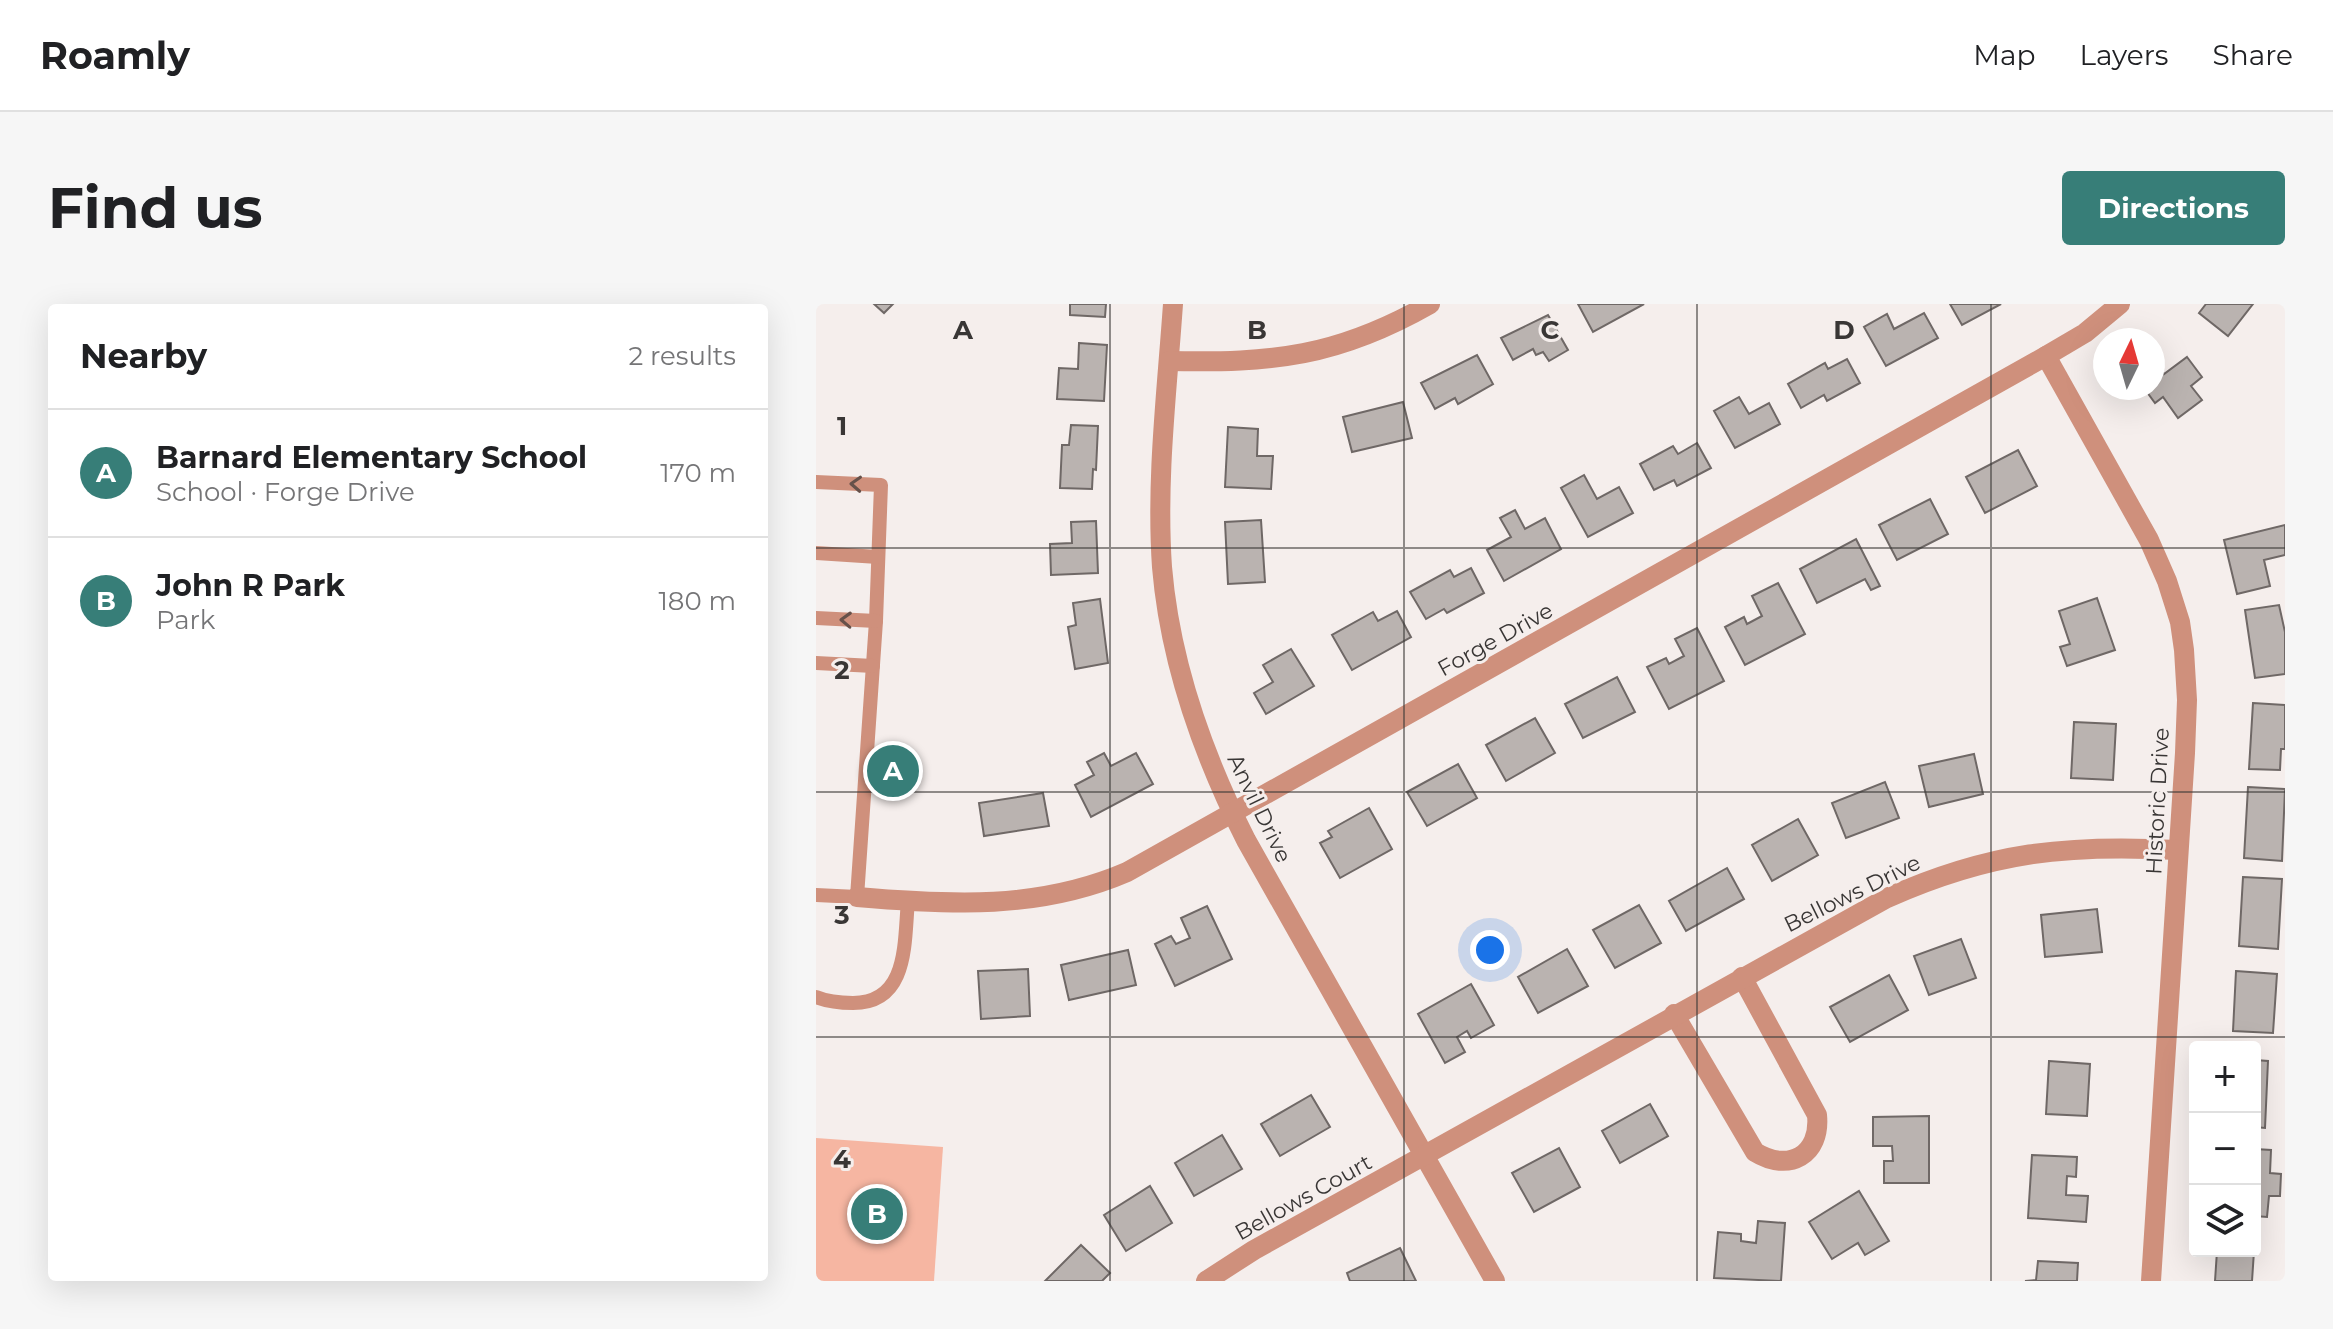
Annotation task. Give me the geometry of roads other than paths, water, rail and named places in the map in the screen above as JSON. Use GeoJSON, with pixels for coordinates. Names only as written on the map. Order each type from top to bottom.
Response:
{"type":"FeatureCollection","features":[{"type":"Feature","properties":{"kind":"street","name":"Anvil Drive"},"geometry":{"type":"LineString","coordinates":[[1173,304],[1161,485],[1162,567],[1183,683],[1197,728],[1232,814],[1495,1281]]}},
{"type":"Feature","properties":{"kind":"street"},"geometry":{"type":"LineString","coordinates":[[1169,361],[1232,362],[1301,356],[1380,329],[1430,304]]}},
{"type":"Feature","properties":{"kind":"street","name":"Forge Drive"},"geometry":{"type":"LineString","coordinates":[[857,897],[964,904],[1014,902],[1074,891],[1127,872],[2046,356],[2085,333],[2120,304]]}},
{"type":"Feature","properties":{"kind":"street","name":"Historic Drive"},"geometry":{"type":"LineString","coordinates":[[2046,356],[2149,540],[2180,622],[2187,700],[2151,1281]]}},
{"type":"Feature","properties":{"kind":"street","name":"Bellows Drive"},"geometry":{"type":"LineString","coordinates":[[1424,1157],[1674,1014],[1918,883],[1973,865],[2070,848],[2178,850]]}},
{"type":"Feature","properties":{"kind":"street"},"geometry":{"type":"LineString","coordinates":[[1674,1014],[1755,1152],[1779,1162],[1799,1157],[1814,1142],[1817,1115],[1742,977]]}},
{"type":"Feature","properties":{"kind":"street","name":"Bellows Court"},"geometry":{"type":"LineString","coordinates":[[1206,1281],[1254,1250],[1424,1157]]}},
{"type":"Feature","properties":{"kind":"lane"},"geometry":{"type":"LineString","coordinates":[[816,482],[881,485],[876,621],[857,897],[816,895]]}},
{"type":"Feature","properties":{"kind":"lane"},"geometry":{"type":"LineString","coordinates":[[816,553],[878,557]]}},
{"type":"Feature","properties":{"kind":"lane"},"geometry":{"type":"LineString","coordinates":[[816,618],[876,621]]}},
{"type":"Feature","properties":{"kind":"lane"},"geometry":{"type":"LineString","coordinates":[[816,663],[873,666]]}},
{"type":"Feature","properties":{"kind":"lane"},"geometry":{"type":"LineString","coordinates":[[816,997],[842,1003],[863,1003],[888,993],[897,977],[903,954],[908,901]]}},
{"type":"Feature","properties":{"kind":"place","name":"Barnard Elementary School"},"geometry":{"type":"Point","coordinates":[893,771]}},
{"type":"Feature","properties":{"kind":"place","name":"John R Park"},"geometry":{"type":"Point","coordinates":[877,1214]}}]}
